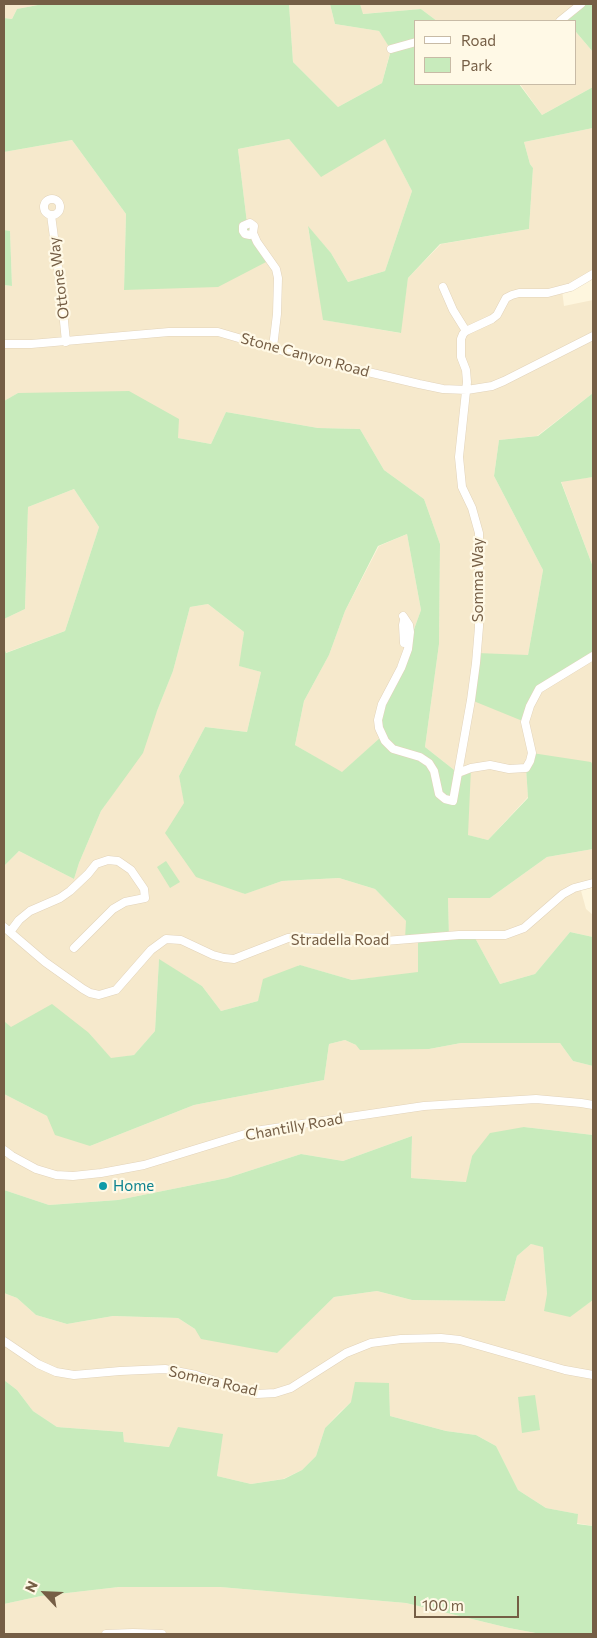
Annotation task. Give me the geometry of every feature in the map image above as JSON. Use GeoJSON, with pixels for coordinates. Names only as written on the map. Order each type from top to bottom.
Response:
{"type":"FeatureCollection","features":[{"type":"Feature","properties":{"kind":"street"},"geometry":{"type":"LineString","coordinates":[[561,20],[581,4]]}},
{"type":"Feature","properties":{"kind":"street"},"geometry":{"type":"LineString","coordinates":[[391,50],[414,43]]}},
{"type":"Feature","properties":{"kind":"street","name":"Ottone Way"},"geometry":{"type":"LineString","coordinates":[[51,215],[66,342]]}},
{"type":"Feature","properties":{"kind":"street"},"geometry":{"type":"LineString","coordinates":[[253,233],[276,269],[278,278],[277,314],[273,347]]}},
{"type":"Feature","properties":{"kind":"street"},"geometry":{"type":"LineString","coordinates":[[443,287],[453,310],[466,331],[492,319],[497,315],[506,298],[512,295],[519,293],[548,293],[571,287],[593,274]]}},
{"type":"Feature","properties":{"kind":"street","name":"Somma Way"},"geometry":{"type":"LineString","coordinates":[[404,618],[409,625],[410,632],[408,649],[401,668],[382,704],[378,720],[379,728],[385,741],[393,749],[420,758],[431,765],[442,798],[453,801],[476,663],[478,627],[479,533],[472,508],[462,487],[459,457],[467,390],[466,370],[461,357],[460,347],[461,339],[466,331]]}},
{"type":"Feature","properties":{"kind":"street","name":"Stone Canyon Road"},"geometry":{"type":"LineString","coordinates":[[4,344],[66,342],[169,332],[218,332],[300,356],[419,384],[443,389],[467,390],[492,386],[504,381],[593,336]]}},
{"type":"Feature","properties":{"kind":"street"},"geometry":{"type":"LineString","coordinates":[[458,773],[470,768],[490,765],[509,769],[526,768],[532,752],[525,722],[530,706],[539,689],[593,656]]}},
{"type":"Feature","properties":{"kind":"street"},"geometry":{"type":"LineString","coordinates":[[7,929],[30,911],[60,898],[70,891],[96,864],[108,860],[118,861],[126,865],[144,889],[145,898],[125,902],[113,909],[74,948]]}},
{"type":"Feature","properties":{"kind":"street","name":"Stradella Road"},"geometry":{"type":"LineString","coordinates":[[7,929],[45,962],[83,989],[99,995],[116,990],[151,950],[166,939],[180,940],[213,955],[234,959],[288,938],[384,941],[459,935],[505,935],[524,928],[563,894],[574,888],[593,883]]}},
{"type":"Feature","properties":{"kind":"street","name":"Chantilly Road"},"geometry":{"type":"LineString","coordinates":[[4,1150],[36,1169],[56,1175],[101,1174],[144,1164],[254,1131],[424,1106],[536,1099],[581,1102],[593,1105]]}},
{"type":"Feature","properties":{"kind":"street","name":"Somera Road"},"geometry":{"type":"LineString","coordinates":[[4,1341],[38,1364],[56,1372],[74,1375],[165,1370],[196,1375],[257,1394],[275,1393],[291,1388],[346,1352],[371,1344],[401,1338],[460,1340],[565,1370],[593,1375]]}},
{"type":"Feature","properties":{"kind":"street"},"geometry":{"type":"LineString","coordinates":[[106,1634],[162,1634]]}},
{"type":"Feature","properties":{"kind":"shaded area"},"geometry":{"type":"Polygon","coordinates":[[[4,4],[43,4],[17,9],[12,19],[4,18],[4,4]]]}},
{"type":"Feature","properties":{"kind":"shaded area"},"geometry":{"type":"Polygon","coordinates":[[[289,4],[330,4],[335,24],[379,31],[391,49],[382,83],[338,107],[293,62],[289,4]]]}},
{"type":"Feature","properties":{"kind":"shaded area"},"geometry":{"type":"Polygon","coordinates":[[[360,4],[581,4],[565,20],[436,20],[421,9],[362,14],[360,4]]]}},
{"type":"Feature","properties":{"kind":"shaded area"},"geometry":{"type":"Polygon","coordinates":[[[577,33],[593,52],[593,87],[542,115],[521,85],[577,85],[577,33]]]}},
{"type":"Feature","properties":{"kind":"shaded area"},"geometry":{"type":"Polygon","coordinates":[[[593,128],[593,274],[562,290],[564,306],[593,300],[593,393],[537,436],[499,440],[494,476],[543,570],[528,655],[539,689],[593,656],[593,765],[590,762],[526,768],[528,797],[488,840],[467,835],[470,768],[458,773],[425,747],[439,644],[440,544],[424,499],[384,470],[360,429],[318,428],[226,412],[211,444],[178,438],[18,393],[4,401],[4,285],[12,286],[10,231],[4,230],[4,152],[72,140],[126,214],[124,290],[247,223],[238,149],[289,139],[321,176],[385,138],[412,191],[385,271],[348,282],[331,253],[308,227],[324,320],[400,333],[408,278],[441,244],[529,229],[533,168],[530,164],[524,142],[593,128]]]}},
{"type":"Feature","properties":{"kind":"shaded area"},"geometry":{"type":"Polygon","coordinates":[[[593,477],[593,567],[561,481],[593,477]]]}},
{"type":"Feature","properties":{"kind":"shaded area"},"geometry":{"type":"Polygon","coordinates":[[[74,489],[99,527],[65,631],[5,653],[4,619],[25,609],[28,507],[74,489]]]}},
{"type":"Feature","properties":{"kind":"shaded area"},"geometry":{"type":"Polygon","coordinates":[[[407,534],[421,610],[405,654],[382,736],[342,773],[295,745],[304,701],[329,655],[345,611],[379,546],[407,534]]]}},
{"type":"Feature","properties":{"kind":"shaded area"},"geometry":{"type":"Polygon","coordinates":[[[208,604],[244,632],[240,666],[261,672],[247,732],[205,727],[179,776],[185,803],[244,894],[282,881],[339,878],[375,889],[406,921],[418,938],[418,973],[352,980],[299,965],[258,1001],[221,1011],[202,986],[159,960],[155,1031],[134,1055],[111,1059],[89,1033],[11,1028],[4,1021],[4,866],[19,851],[74,879],[101,811],[120,784],[157,711],[173,671],[190,607],[208,604]]]}},
{"type":"Feature","properties":{"kind":"shaded area"},"geometry":{"type":"Polygon","coordinates":[[[593,849],[593,883],[580,887],[586,909],[593,915],[593,937],[570,932],[535,974],[500,984],[474,936],[449,936],[448,898],[490,898],[547,857],[593,849]]]}},
{"type":"Feature","properties":{"kind":"shaded area"},"geometry":{"type":"Polygon","coordinates":[[[345,1040],[356,1045],[429,1049],[461,1043],[560,1043],[573,1061],[593,1066],[593,1135],[524,1127],[472,1156],[467,1182],[411,1178],[412,1136],[343,1161],[301,1154],[227,1178],[118,1200],[49,1205],[4,1190],[4,1094],[47,1116],[90,1146],[194,1105],[324,1080],[329,1044],[345,1040]]]}},
{"type":"Feature","properties":{"kind":"shaded area"},"geometry":{"type":"Polygon","coordinates":[[[531,1244],[543,1246],[547,1294],[570,1316],[593,1300],[593,1526],[576,1523],[577,1514],[546,1508],[518,1490],[496,1446],[476,1435],[446,1431],[390,1416],[389,1383],[351,1402],[340,1412],[325,1428],[316,1456],[302,1470],[283,1479],[251,1484],[217,1476],[222,1434],[170,1447],[124,1442],[123,1432],[57,1427],[33,1411],[17,1390],[4,1380],[4,1293],[17,1298],[36,1315],[67,1324],[113,1316],[178,1318],[195,1329],[276,1353],[334,1297],[377,1291],[412,1300],[505,1301],[517,1256],[531,1244]]]}},
{"type":"Feature","properties":{"kind":"shaded area"},"geometry":{"type":"Polygon","coordinates":[[[119,1587],[220,1587],[406,1603],[541,1634],[4,1634],[4,1604],[41,1596],[119,1587]]]}},
{"type":"Feature","properties":{"kind":"green space"},"geometry":{"type":"Polygon","coordinates":[[[43,4],[289,4],[293,62],[338,107],[382,83],[391,50],[379,31],[335,24],[330,4],[360,4],[363,14],[421,9],[436,20],[414,20],[414,85],[520,85],[542,115],[593,87],[593,128],[524,142],[530,164],[533,168],[529,229],[440,244],[408,278],[401,333],[323,320],[308,226],[331,253],[348,282],[385,271],[412,191],[385,139],[321,177],[289,139],[238,149],[247,223],[255,229],[270,260],[218,287],[124,290],[126,214],[72,140],[4,152],[4,18],[12,19],[17,9],[43,4]]]}},
{"type":"Feature","properties":{"kind":"green space"},"geometry":{"type":"Polygon","coordinates":[[[581,4],[593,4],[593,52],[577,33],[577,20],[564,19],[581,4]]]}},
{"type":"Feature","properties":{"kind":"green space"},"geometry":{"type":"Polygon","coordinates":[[[4,230],[10,231],[12,286],[4,285],[4,230]]]}},
{"type":"Feature","properties":{"kind":"green space"},"geometry":{"type":"Polygon","coordinates":[[[129,391],[179,419],[178,438],[211,444],[226,412],[318,428],[360,429],[384,470],[424,499],[440,544],[439,644],[425,747],[458,773],[471,768],[468,835],[488,840],[528,798],[526,768],[532,753],[591,762],[593,765],[593,849],[547,857],[490,898],[448,898],[449,936],[474,936],[500,984],[535,974],[570,932],[593,937],[593,1066],[573,1061],[560,1043],[461,1043],[429,1049],[360,1050],[356,1045],[345,1040],[329,1044],[324,1080],[194,1105],[90,1146],[55,1135],[47,1116],[4,1094],[4,1021],[11,1027],[52,1004],[89,1033],[111,1058],[134,1055],[155,1031],[159,959],[202,986],[221,1011],[258,1001],[263,979],[300,965],[352,980],[418,972],[418,938],[405,939],[406,921],[375,889],[339,878],[282,881],[245,894],[196,877],[165,833],[184,803],[179,776],[205,727],[247,732],[261,672],[239,666],[244,632],[208,604],[190,607],[173,671],[143,753],[101,811],[74,879],[19,851],[4,866],[4,648],[6,653],[65,631],[99,527],[74,489],[28,507],[25,609],[4,619],[4,401],[18,393],[129,391]],[[407,534],[378,546],[345,611],[329,655],[304,701],[295,745],[342,772],[382,736],[379,728],[382,704],[405,654],[421,610],[407,534]]]}},
{"type":"Feature","properties":{"kind":"green space"},"geometry":{"type":"Polygon","coordinates":[[[593,393],[593,477],[561,482],[593,567],[593,656],[539,689],[525,722],[471,700],[477,653],[528,655],[543,570],[494,476],[499,440],[538,436],[593,393]]]}},
{"type":"Feature","properties":{"kind":"green space"},"geometry":{"type":"Polygon","coordinates":[[[166,861],[180,882],[170,888],[157,867],[166,861]]]}},
{"type":"Feature","properties":{"kind":"green space"},"geometry":{"type":"Polygon","coordinates":[[[524,1127],[593,1135],[593,1300],[570,1317],[544,1311],[547,1294],[543,1247],[531,1244],[517,1256],[505,1301],[412,1300],[377,1291],[334,1297],[277,1353],[201,1339],[195,1329],[178,1318],[113,1316],[67,1324],[36,1315],[17,1298],[4,1293],[4,1190],[49,1205],[118,1200],[227,1178],[301,1154],[343,1161],[412,1136],[411,1178],[466,1182],[472,1156],[490,1133],[524,1127]]]}},
{"type":"Feature","properties":{"kind":"green space"},"geometry":{"type":"Polygon","coordinates":[[[4,1380],[17,1390],[33,1411],[57,1427],[123,1432],[124,1442],[169,1447],[178,1427],[223,1434],[217,1476],[251,1484],[284,1479],[302,1470],[316,1456],[325,1428],[351,1402],[355,1382],[389,1383],[390,1416],[446,1431],[476,1435],[496,1446],[518,1490],[546,1508],[578,1514],[577,1524],[593,1526],[593,1634],[541,1634],[406,1603],[220,1587],[119,1587],[41,1596],[4,1604],[4,1380]]]}},
{"type":"Feature","properties":{"kind":"green space"},"geometry":{"type":"Polygon","coordinates":[[[535,1395],[540,1430],[522,1433],[518,1397],[535,1395]]]}},
{"type":"Feature","properties":{"kind":"place","name":"Home"},"geometry":{"type":"Point","coordinates":[103,1186]}}]}
